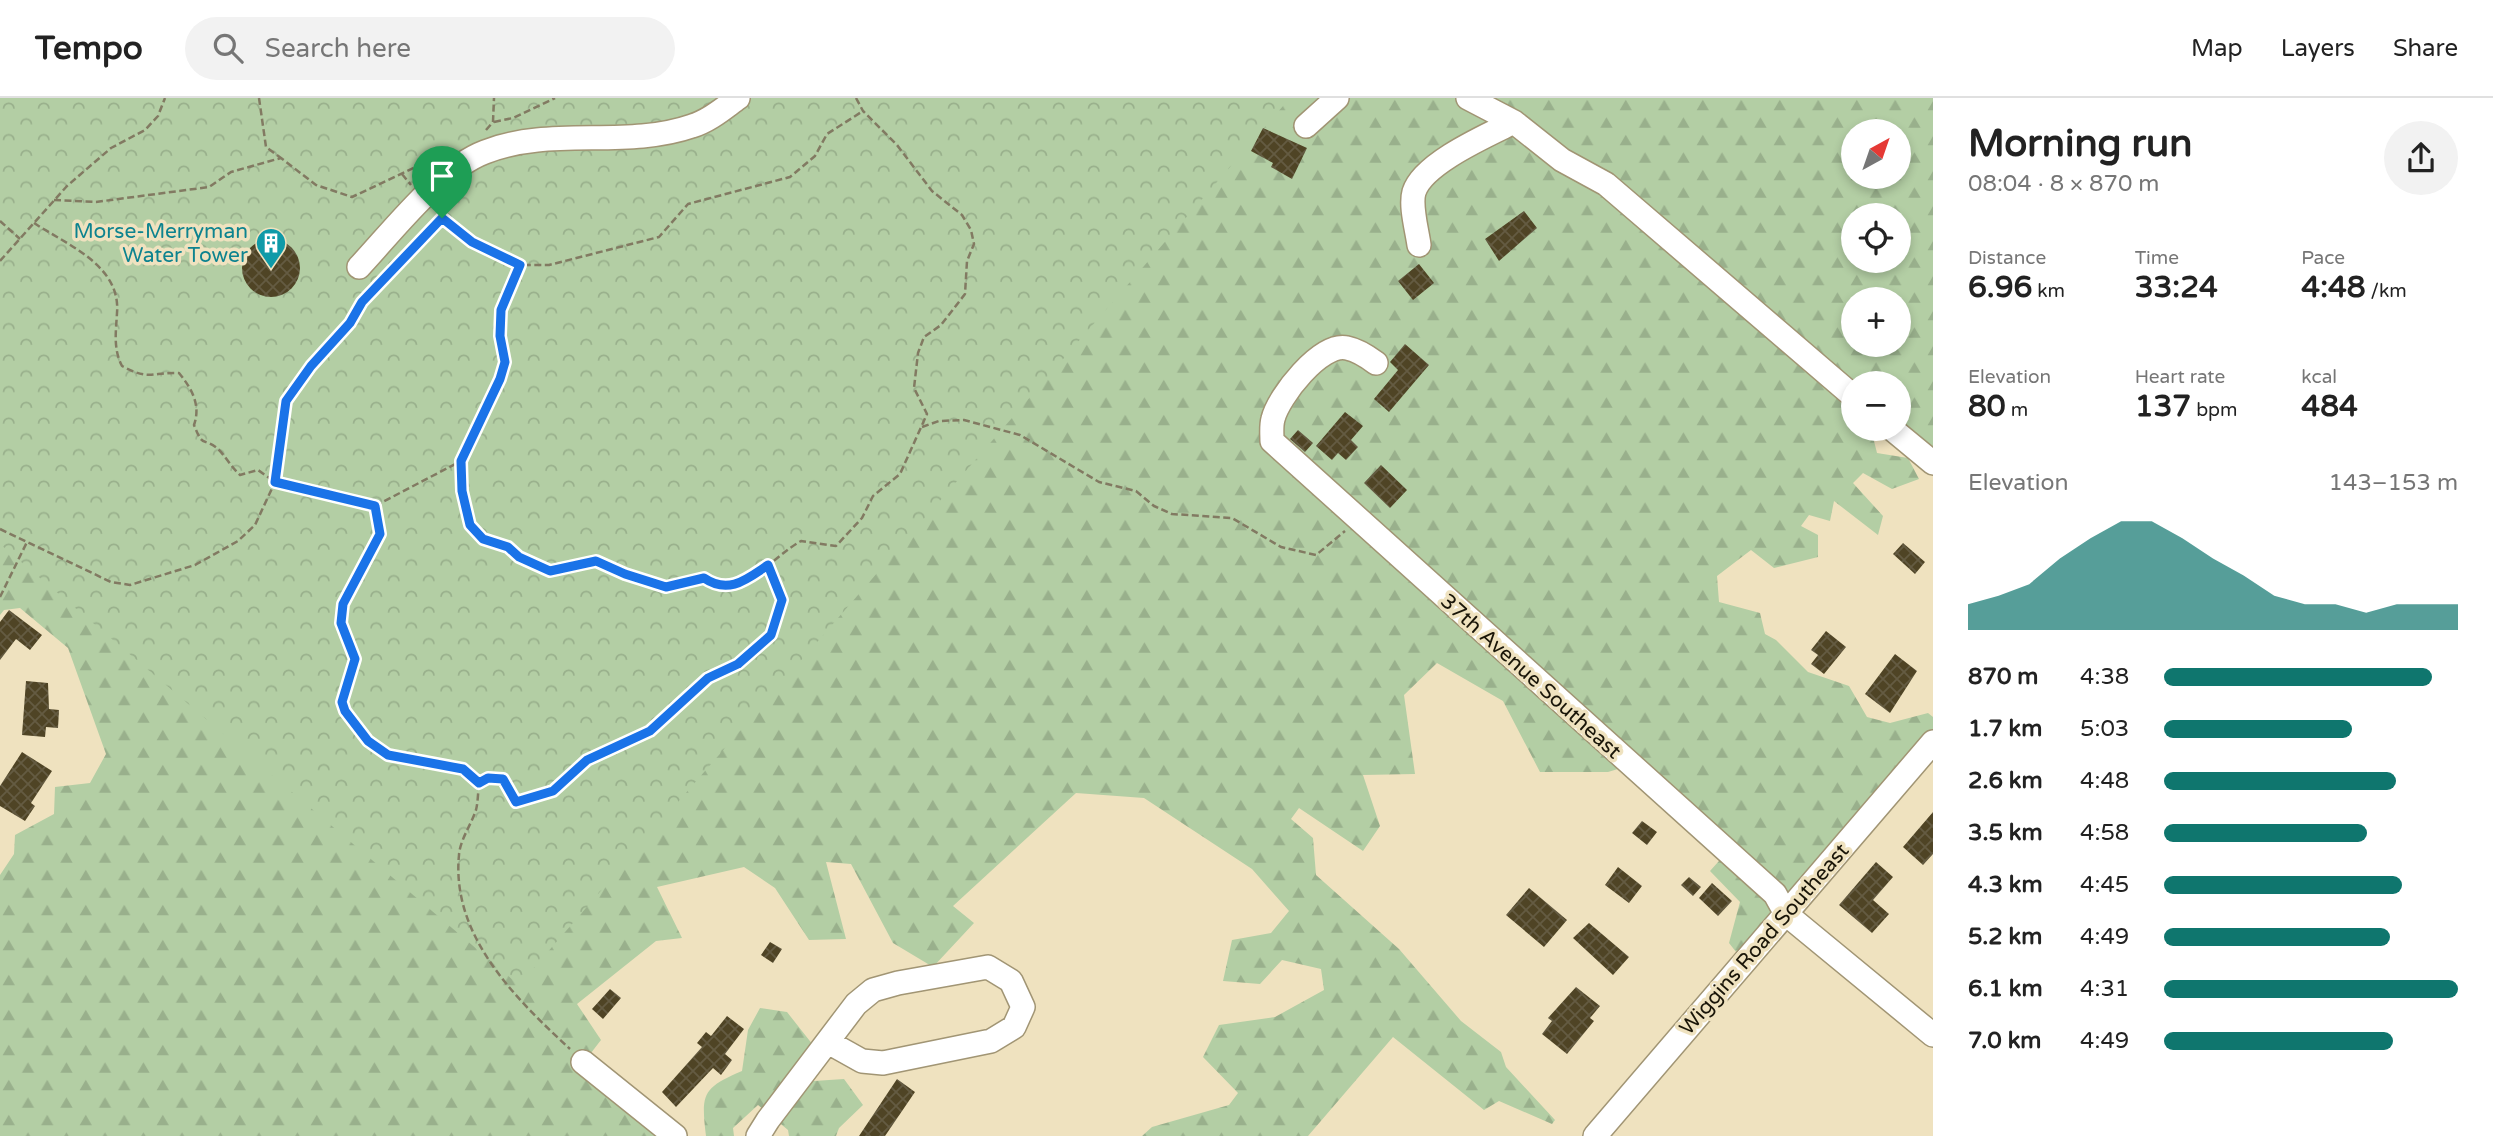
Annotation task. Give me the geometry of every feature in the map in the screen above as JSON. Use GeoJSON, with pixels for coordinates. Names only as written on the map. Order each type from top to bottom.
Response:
{"type":"FeatureCollection","features":[{"type":"Feature","properties":{"kind":"street"},"geometry":{"type":"LineString","coordinates":[[359,267],[422,198],[484,152],[552,139],[664,134],[694,126],[738,98]]}},
{"type":"Feature","properties":{"kind":"street"},"geometry":{"type":"LineString","coordinates":[[1306,126],[1337,98]]}},
{"type":"Feature","properties":{"kind":"street"},"geometry":{"type":"LineString","coordinates":[[1468,98],[1514,122],[1562,160],[1606,184],[1841,386]]}},
{"type":"Feature","properties":{"kind":"street"},"geometry":{"type":"LineString","coordinates":[[1419,245],[1413,194],[1420,178],[1459,152],[1514,122]]}},
{"type":"Feature","properties":{"kind":"street","name":"37th Avenue Southeast"},"geometry":{"type":"LineString","coordinates":[[1376,363],[1347,348],[1338,348],[1314,360],[1278,407],[1273,419],[1272,441],[1775,894],[1786,914],[1933,1035]]}},
{"type":"Feature","properties":{"kind":"street"},"geometry":{"type":"LineString","coordinates":[[1906,441],[1933,463]]}},
{"type":"Feature","properties":{"kind":"street","name":"Wiggins Road Southeast"},"geometry":{"type":"LineString","coordinates":[[1595,1136],[1933,741]]}},
{"type":"Feature","properties":{"kind":"street"},"geometry":{"type":"LineString","coordinates":[[758,1136],[828,1041],[856,1004],[873,990],[911,980],[988,967],[1012,981],[1023,1007],[1014,1027],[991,1041],[883,1063],[862,1061],[828,1041]]}},
{"type":"Feature","properties":{"kind":"street"},"geometry":{"type":"LineString","coordinates":[[583,1062],[676,1136]]}},
{"type":"Feature","properties":{"kind":"path"},"geometry":{"type":"LineString","coordinates":[[0,261],[54,200],[111,148],[145,130],[158,116],[165,98]]}},
{"type":"Feature","properties":{"kind":"path"},"geometry":{"type":"LineString","coordinates":[[259,98],[266,147],[316,185],[342,196],[352,197],[444,153]]}},
{"type":"Feature","properties":{"kind":"path"},"geometry":{"type":"LineString","coordinates":[[485,132],[493,122],[494,98]]}},
{"type":"Feature","properties":{"kind":"path"},"geometry":{"type":"LineString","coordinates":[[493,122],[513,118],[555,98]]}},
{"type":"Feature","properties":{"kind":"path"},"geometry":{"type":"LineString","coordinates":[[520,265],[501,310],[500,336],[505,362],[500,379],[461,461],[462,491],[470,525],[483,539],[508,547],[519,557],[550,571],[596,561],[666,587],[704,578],[714,585],[727,587],[742,582],[802,541],[836,546],[862,518],[873,496],[900,474],[922,428],[927,414],[914,388],[918,353],[924,337],[941,326],[965,294],[967,261],[974,244],[971,230],[962,215],[932,191],[897,145],[863,111],[856,98]]}},
{"type":"Feature","properties":{"kind":"path"},"geometry":{"type":"LineString","coordinates":[[402,174],[422,198],[433,200],[442,218],[472,242],[520,265],[549,265],[659,237],[688,204],[790,177],[815,156],[827,134],[863,111]]}},
{"type":"Feature","properties":{"kind":"path"},"geometry":{"type":"LineString","coordinates":[[54,200],[96,202],[209,187],[231,172],[281,158]]}},
{"type":"Feature","properties":{"kind":"path"},"geometry":{"type":"LineString","coordinates":[[0,529],[111,582],[130,584],[195,565],[238,541],[255,525],[275,482],[286,401],[311,366],[350,323],[362,302],[442,218]]}},
{"type":"Feature","properties":{"kind":"path"},"geometry":{"type":"LineString","coordinates":[[0,221],[19,239]]}},
{"type":"Feature","properties":{"kind":"path"},"geometry":{"type":"LineString","coordinates":[[34,223],[92,260],[111,281],[118,294],[115,333],[122,366],[138,374],[153,377],[179,373],[190,386],[198,411],[194,425],[200,439],[217,449],[228,465],[240,475],[258,470],[275,482],[375,506],[461,461]]}},
{"type":"Feature","properties":{"kind":"path"},"geometry":{"type":"LineString","coordinates":[[922,428],[939,421],[964,420],[1020,435],[1099,482],[1136,491],[1154,506],[1171,514],[1232,518],[1263,537],[1299,553],[1316,555],[1357,520]]}},
{"type":"Feature","properties":{"kind":"path"},"geometry":{"type":"LineString","coordinates":[[375,506],[380,534],[343,604],[341,623],[355,659],[342,702],[345,711],[368,741],[388,755],[463,769],[479,783]]}},
{"type":"Feature","properties":{"kind":"path"},"geometry":{"type":"LineString","coordinates":[[0,597],[27,542]]}},
{"type":"Feature","properties":{"kind":"path"},"geometry":{"type":"LineString","coordinates":[[479,783],[488,778],[503,779],[516,802],[526,800],[553,791],[587,760],[650,731],[708,678],[738,664],[771,635],[782,600],[768,565]]}},
{"type":"Feature","properties":{"kind":"path"},"geometry":{"type":"LineString","coordinates":[[479,783],[476,809],[459,851],[457,884],[475,934],[486,956],[517,999],[583,1062]]}},
{"type":"Feature","properties":{"kind":"green space"},"geometry":{"type":"Polygon","coordinates":[[[0,98],[1933,98],[1933,463],[1911,441],[1911,371],[1841,371],[1841,441],[1874,441],[1877,453],[1908,458],[1919,479],[1892,489],[1863,473],[1853,483],[1883,516],[1878,535],[1834,501],[1830,521],[1809,515],[1801,526],[1818,535],[1818,557],[1774,568],[1751,550],[1717,576],[1719,602],[1760,613],[1765,634],[1776,640],[1808,672],[1849,686],[1867,717],[1890,723],[1928,713],[1933,717],[1933,742],[1744,962],[1729,943],[1740,902],[1710,871],[1727,852],[1631,765],[1608,772],[1540,772],[1503,701],[1437,663],[1404,695],[1415,774],[1363,775],[1380,826],[1363,851],[1299,808],[1291,819],[1313,838],[1316,875],[1399,949],[1461,1021],[1501,1052],[1506,1067],[1555,1120],[1552,1124],[1499,1101],[1484,1110],[1393,1037],[1308,1136],[1142,1136],[1152,1127],[1229,1105],[1238,1093],[1203,1057],[1219,1025],[1275,1017],[1324,990],[1321,969],[1282,960],[1260,984],[1223,981],[1232,940],[1271,933],[1289,911],[1252,869],[1144,798],[1076,793],[953,906],[974,923],[933,967],[893,943],[851,864],[826,862],[846,939],[809,940],[775,888],[744,867],[657,887],[682,938],[656,941],[577,1004],[601,1040],[584,1062],[674,1136],[0,1136],[0,875],[14,854],[15,835],[54,814],[55,787],[90,783],[106,754],[68,648],[20,608],[4,610],[0,615],[0,98]]]}},
{"type":"Feature","properties":{"kind":"green space"},"geometry":{"type":"Polygon","coordinates":[[[0,98],[1290,98],[519,985],[0,544],[0,98]]]}},
{"type":"Feature","properties":{"kind":"green space"},"geometry":{"type":"Polygon","coordinates":[[[760,1008],[787,1012],[813,1045],[814,1081],[844,1079],[863,1105],[839,1128],[836,1136],[789,1136],[788,1130],[758,1105],[733,1128],[734,1136],[706,1136],[704,1111],[707,1094],[719,1082],[742,1071],[748,1030],[760,1008]]]}},
{"type":"Feature","properties":{"kind":"building"},"geometry":{"type":"Polygon","coordinates":[[[1263,128],[1307,148],[1292,179],[1271,167],[1273,163],[1251,151],[1263,128]]]}},
{"type":"Feature","properties":{"kind":"building"},"geometry":{"type":"Polygon","coordinates":[[[1524,211],[1537,228],[1499,261],[1485,239],[1524,211]]]}},
{"type":"Feature","properties":{"kind":"building","name":"Morse-Merryman Water Tower"},"geometry":{"type":"Polygon","coordinates":[[[265,239],[277,239],[292,247],[300,262],[300,274],[292,289],[277,297],[265,297],[250,289],[242,274],[242,262],[250,247],[265,239]]]}},
{"type":"Feature","properties":{"kind":"building"},"geometry":{"type":"Polygon","coordinates":[[[1419,264],[1434,283],[1413,300],[1398,281],[1419,264]]]}},
{"type":"Feature","properties":{"kind":"building"},"geometry":{"type":"Polygon","coordinates":[[[1405,344],[1429,365],[1389,412],[1374,399],[1398,370],[1390,362],[1405,344]]]}},
{"type":"Feature","properties":{"kind":"building"},"geometry":{"type":"Polygon","coordinates":[[[1345,412],[1363,426],[1351,440],[1358,447],[1346,460],[1338,453],[1332,460],[1316,446],[1345,412]]]}},
{"type":"Feature","properties":{"kind":"building"},"geometry":{"type":"Polygon","coordinates":[[[1298,430],[1313,443],[1305,452],[1290,439],[1298,430]]]}},
{"type":"Feature","properties":{"kind":"building"},"geometry":{"type":"Polygon","coordinates":[[[1381,465],[1407,490],[1390,508],[1364,483],[1381,465]]]}},
{"type":"Feature","properties":{"kind":"building"},"geometry":{"type":"Polygon","coordinates":[[[1903,543],[1925,562],[1915,574],[1893,554],[1903,543]]]}},
{"type":"Feature","properties":{"kind":"building"},"geometry":{"type":"Polygon","coordinates":[[[9,610],[42,635],[30,650],[16,639],[0,660],[0,622],[9,610]]]}},
{"type":"Feature","properties":{"kind":"building"},"geometry":{"type":"Polygon","coordinates":[[[1826,631],[1846,647],[1824,674],[1811,664],[1818,655],[1811,650],[1826,631]]]}},
{"type":"Feature","properties":{"kind":"building"},"geometry":{"type":"Polygon","coordinates":[[[1895,654],[1917,671],[1890,713],[1865,694],[1895,654]]]}},
{"type":"Feature","properties":{"kind":"building"},"geometry":{"type":"Polygon","coordinates":[[[26,681],[48,683],[49,709],[59,710],[58,728],[46,727],[45,737],[22,735],[26,681]]]}},
{"type":"Feature","properties":{"kind":"building"},"geometry":{"type":"Polygon","coordinates":[[[22,752],[52,771],[31,803],[35,806],[25,821],[0,806],[0,786],[22,752]]]}},
{"type":"Feature","properties":{"kind":"building"},"geometry":{"type":"Polygon","coordinates":[[[1933,812],[1933,854],[1923,865],[1903,847],[1933,812]]]}},
{"type":"Feature","properties":{"kind":"building"},"geometry":{"type":"Polygon","coordinates":[[[1642,821],[1657,832],[1647,845],[1632,833],[1642,821]]]}},
{"type":"Feature","properties":{"kind":"building"},"geometry":{"type":"Polygon","coordinates":[[[1876,862],[1893,877],[1873,900],[1889,914],[1872,933],[1839,905],[1876,862]]]}},
{"type":"Feature","properties":{"kind":"building"},"geometry":{"type":"Polygon","coordinates":[[[1618,867],[1642,886],[1629,903],[1605,885],[1618,867]]]}},
{"type":"Feature","properties":{"kind":"building"},"geometry":{"type":"Polygon","coordinates":[[[1689,877],[1701,887],[1693,896],[1681,885],[1689,877]]]}},
{"type":"Feature","properties":{"kind":"building"},"geometry":{"type":"Polygon","coordinates":[[[1712,883],[1732,901],[1718,916],[1699,898],[1712,883]]]}},
{"type":"Feature","properties":{"kind":"building"},"geometry":{"type":"Polygon","coordinates":[[[1529,888],[1567,920],[1544,947],[1506,915],[1529,888]]]}},
{"type":"Feature","properties":{"kind":"building"},"geometry":{"type":"Polygon","coordinates":[[[1589,923],[1629,957],[1613,975],[1573,938],[1589,923]]]}},
{"type":"Feature","properties":{"kind":"building"},"geometry":{"type":"Polygon","coordinates":[[[770,942],[782,949],[773,963],[761,955],[770,942]]]}},
{"type":"Feature","properties":{"kind":"building"},"geometry":{"type":"Polygon","coordinates":[[[1576,987],[1600,1006],[1590,1018],[1594,1021],[1567,1054],[1542,1034],[1552,1021],[1548,1018],[1576,987]]]}},
{"type":"Feature","properties":{"kind":"building"},"geometry":{"type":"Polygon","coordinates":[[[610,989],[621,998],[603,1019],[592,1009],[610,989]]]}},
{"type":"Feature","properties":{"kind":"building"},"geometry":{"type":"Polygon","coordinates":[[[727,1016],[744,1029],[725,1054],[732,1060],[721,1075],[713,1068],[676,1107],[662,1092],[702,1047],[697,1043],[706,1032],[711,1036],[727,1016]]]}},
{"type":"Feature","properties":{"kind":"building"},"geometry":{"type":"Polygon","coordinates":[[[897,1079],[915,1092],[885,1136],[859,1136],[897,1079]]]}},
{"type":"Feature","properties":{"kind":"place","name":"Morse-Merryman Water Tower"},"geometry":{"type":"Point","coordinates":[271,270]}},
{"type":"Feature","properties":{"kind":"route"},"geometry":{"type":"LineString","coordinates":[[442,218],[472,242],[520,265],[501,310],[500,336],[505,362],[500,379],[470,438],[459,471],[464,507],[470,525],[483,539],[508,547],[519,557],[550,571],[560,571],[596,561],[666,587],[704,578],[714,585],[727,587],[742,582],[768,565],[782,600],[771,635],[738,664],[708,678],[664,715],[650,731],[587,760],[553,791],[516,802],[503,779],[488,778],[479,783],[463,769],[401,755],[388,755],[368,741],[345,711],[342,702],[355,659],[341,623],[343,604],[380,534],[375,506],[275,482],[286,401],[311,366],[350,323],[362,302],[442,218]]}}]}
